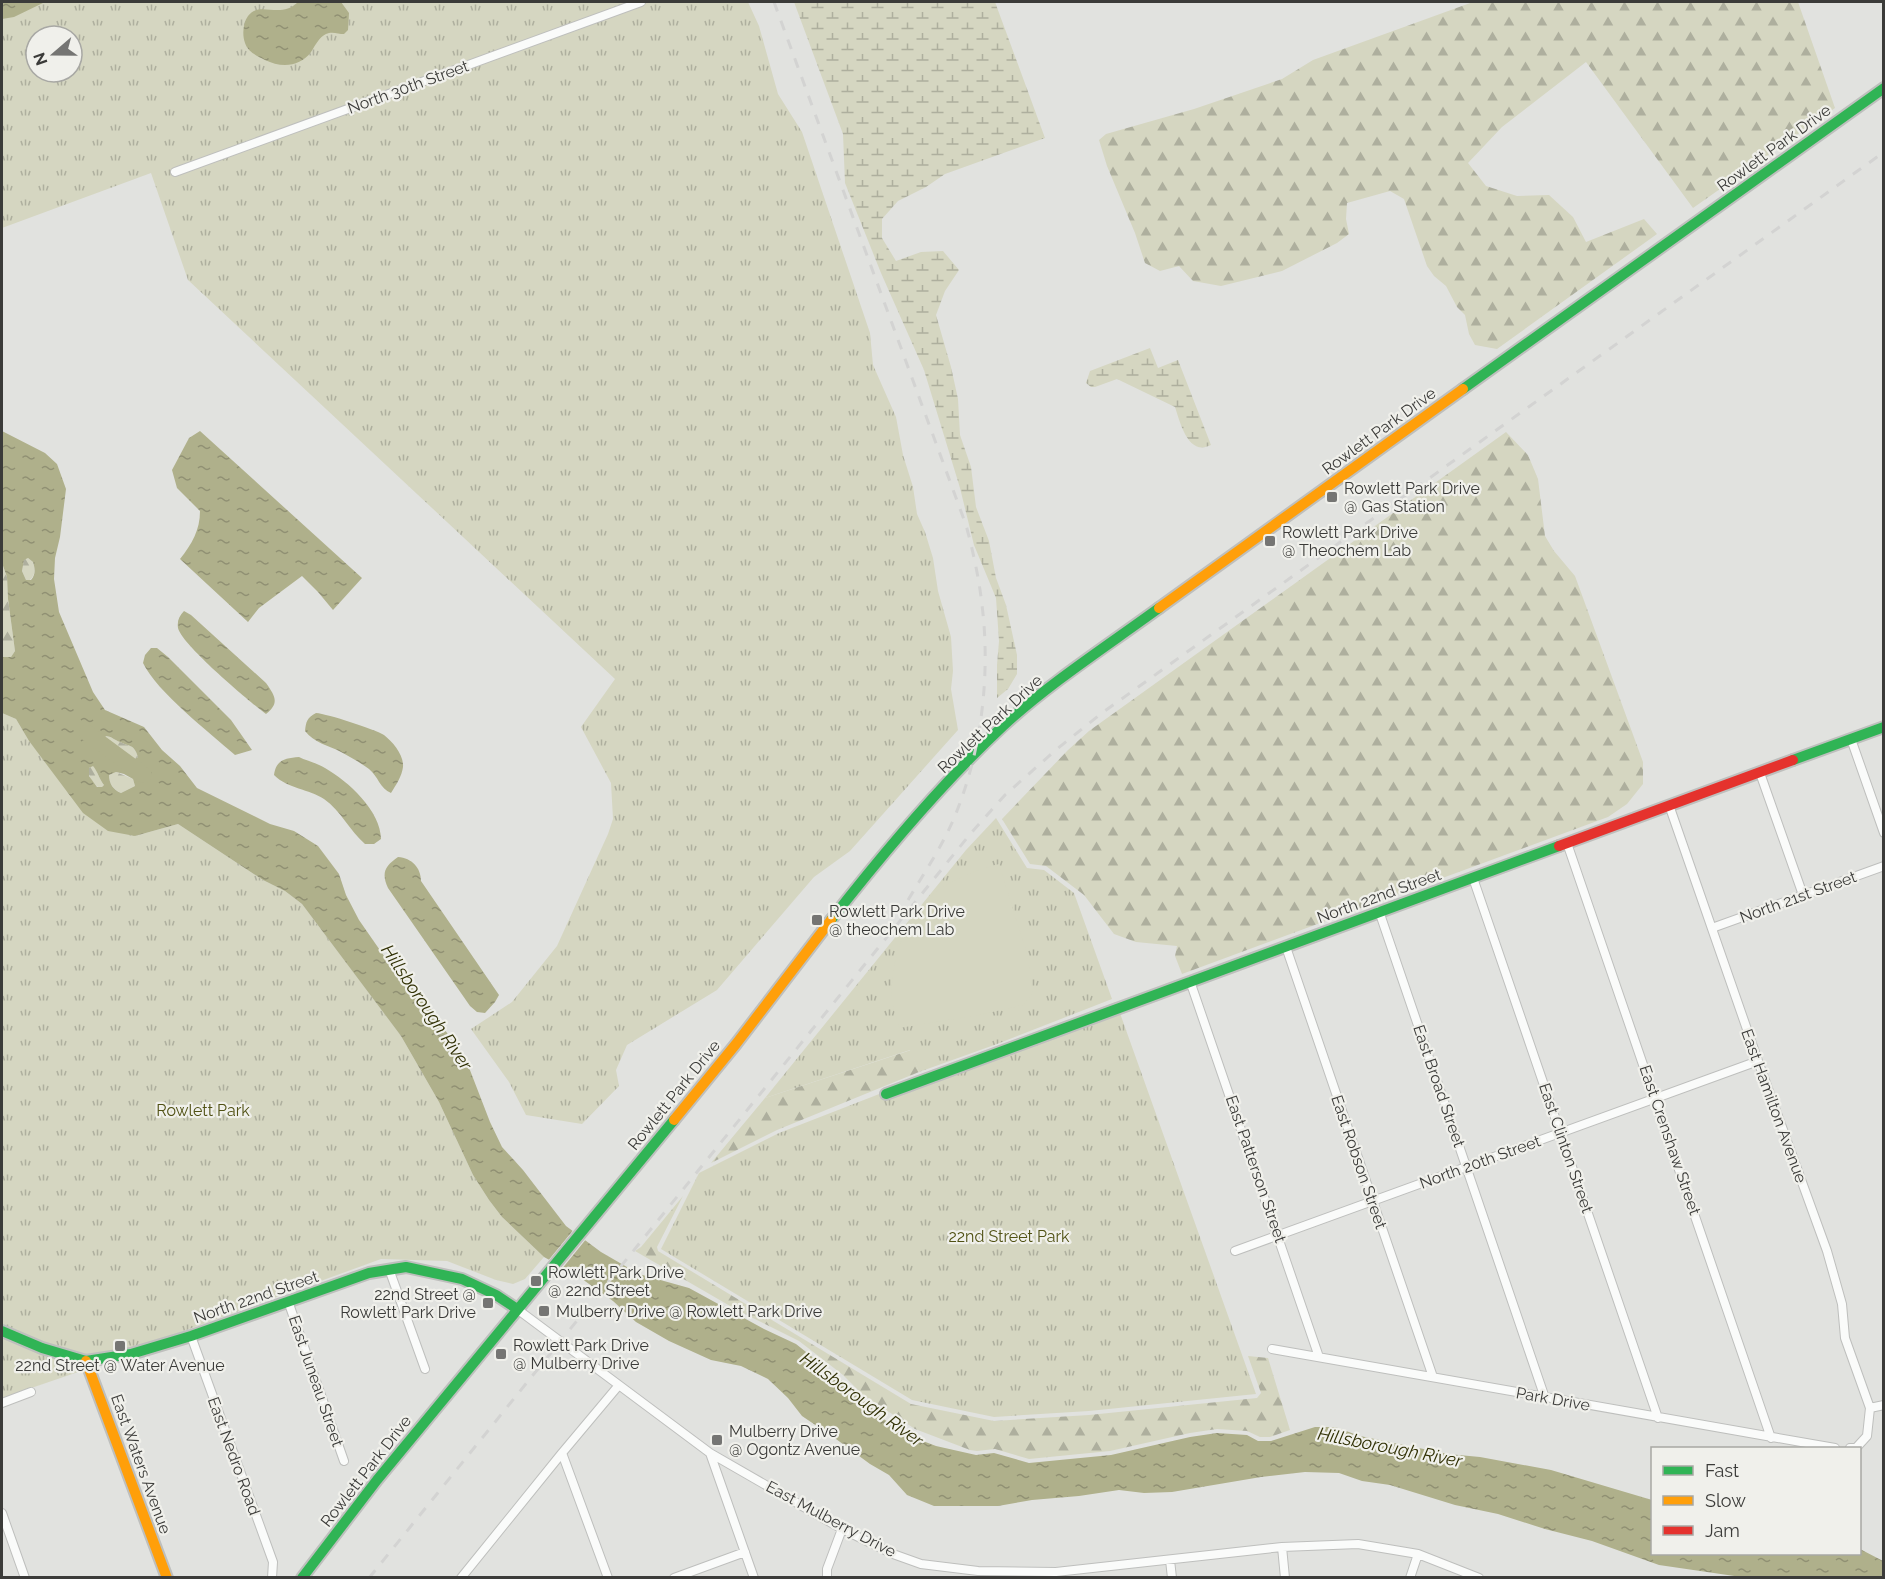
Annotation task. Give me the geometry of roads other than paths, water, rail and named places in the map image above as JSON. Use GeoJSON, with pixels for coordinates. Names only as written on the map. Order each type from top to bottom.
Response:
{"type":"FeatureCollection","features":[{"type":"Feature","properties":{"kind":"street","name":"North 30th Street"},"geometry":{"type":"LineString","coordinates":[[175,172],[641,2]]}},
{"type":"Feature","properties":{"kind":"street","name":"Rowlett Park Drive"},"geometry":{"type":"LineString","coordinates":[[302,1578],[377,1480],[728,1053],[795,966],[909,826],[967,762],[1005,725],[1051,687],[1266,530],[1884,88]]}},
{"type":"Feature","properties":{"kind":"street","name":"North 22nd Street"},"geometry":{"type":"LineString","coordinates":[[886,1094],[1884,727]]}},
{"type":"Feature","properties":{"kind":"street"},"geometry":{"type":"LineString","coordinates":[[1851,739],[1884,833]]}},
{"type":"Feature","properties":{"kind":"street"},"geometry":{"type":"LineString","coordinates":[[1760,773],[1803,895]]}},
{"type":"Feature","properties":{"kind":"street","name":"East Hamilton Avenue"},"geometry":{"type":"LineString","coordinates":[[1669,805],[1827,1251],[1842,1304],[1845,1338],[1870,1408]]}},
{"type":"Feature","properties":{"kind":"street","name":"East Crenshaw Street"},"geometry":{"type":"LineString","coordinates":[[1567,843],[1771,1438]]}},
{"type":"Feature","properties":{"kind":"street","name":"North 21st Street"},"geometry":{"type":"LineString","coordinates":[[1712,928],[1884,866]]}},
{"type":"Feature","properties":{"kind":"street","name":"East Clinton Street"},"geometry":{"type":"LineString","coordinates":[[1473,878],[1658,1418]]}},
{"type":"Feature","properties":{"kind":"street","name":"East Broad Street"},"geometry":{"type":"LineString","coordinates":[[1379,911],[1545,1398]]}},
{"type":"Feature","properties":{"kind":"street","name":"East Robson Street"},"geometry":{"type":"LineString","coordinates":[[1286,947],[1433,1377]]}},
{"type":"Feature","properties":{"kind":"street","name":"East Patterson Street"},"geometry":{"type":"LineString","coordinates":[[1190,981],[1319,1357]]}},
{"type":"Feature","properties":{"kind":"street","name":"North 20th Street"},"geometry":{"type":"LineString","coordinates":[[1235,1251],[1758,1061]]}},
{"type":"Feature","properties":{"kind":"street","name":"North 22nd Street"},"geometry":{"type":"LineString","coordinates":[[2,1331],[42,1348],[87,1361],[131,1354],[191,1336],[369,1273],[406,1267],[462,1279],[496,1295],[517,1309]]}},
{"type":"Feature","properties":{"kind":"street"},"geometry":{"type":"LineString","coordinates":[[389,1269],[425,1369]]}},
{"type":"Feature","properties":{"kind":"street","name":"East Juneau Street"},"geometry":{"type":"LineString","coordinates":[[288,1301],[344,1461]]}},
{"type":"Feature","properties":{"kind":"street","name":"East Mulberry Drive"},"geometry":{"type":"LineString","coordinates":[[517,1309],[710,1453],[842,1529],[893,1554],[921,1564],[978,1571],[1056,1575],[1282,1548],[1358,1544],[1418,1554],[1479,1578]]}},
{"type":"Feature","properties":{"kind":"street","name":"East Nedro Road"},"geometry":{"type":"LineString","coordinates":[[191,1336],[273,1562],[272,1578]]}},
{"type":"Feature","properties":{"kind":"street","name":"Park Drive"},"geometry":{"type":"LineString","coordinates":[[1272,1349],[1823,1447]]}},
{"type":"Feature","properties":{"kind":"street","name":"East Waters Avenue"},"geometry":{"type":"LineString","coordinates":[[87,1361],[167,1578]]}},
{"type":"Feature","properties":{"kind":"street"},"geometry":{"type":"LineString","coordinates":[[461,1578],[619,1385]]}},
{"type":"Feature","properties":{"kind":"street"},"geometry":{"type":"LineString","coordinates":[[2,1403],[31,1392]]}},
{"type":"Feature","properties":{"kind":"street"},"geometry":{"type":"LineString","coordinates":[[1857,1447],[1867,1436],[1870,1408],[1884,1405]]}},
{"type":"Feature","properties":{"kind":"street"},"geometry":{"type":"LineString","coordinates":[[710,1453],[754,1578]]}},
{"type":"Feature","properties":{"kind":"street"},"geometry":{"type":"LineString","coordinates":[[562,1454],[608,1578]]}},
{"type":"Feature","properties":{"kind":"street"},"geometry":{"type":"LineString","coordinates":[[2,1514],[25,1578]]}},
{"type":"Feature","properties":{"kind":"street"},"geometry":{"type":"LineString","coordinates":[[826,1578],[827,1569],[842,1529]]}},
{"type":"Feature","properties":{"kind":"street"},"geometry":{"type":"LineString","coordinates":[[1282,1548],[1285,1578]]}},
{"type":"Feature","properties":{"kind":"street"},"geometry":{"type":"LineString","coordinates":[[674,1578],[745,1552]]}},
{"type":"Feature","properties":{"kind":"street"},"geometry":{"type":"LineString","coordinates":[[1410,1578],[1418,1554]]}},
{"type":"Feature","properties":{"kind":"street"},"geometry":{"type":"LineString","coordinates":[[1170,1560],[1172,1578]]}},
{"type":"Feature","properties":{"kind":"street"},"geometry":{"type":"LineString","coordinates":[[952,1568],[952,1578]]}},
{"type":"Feature","properties":{"kind":"water"},"geometry":{"type":"Polygon","coordinates":[[[2,2],[45,2],[14,17],[2,19],[2,2]]]}},
{"type":"Feature","properties":{"kind":"water"},"geometry":{"type":"Polygon","coordinates":[[[298,2],[341,2],[349,13],[348,30],[344,34],[324,35],[307,57],[290,65],[271,63],[246,46],[244,26],[248,16],[264,9],[284,10],[298,2]]]}},
{"type":"Feature","properties":{"kind":"water"},"geometry":{"type":"Polygon","coordinates":[[[2,431],[45,453],[57,464],[66,489],[55,558],[54,579],[59,612],[93,692],[105,710],[144,727],[197,788],[270,824],[294,831],[318,846],[339,874],[346,895],[359,920],[384,956],[432,1010],[468,1065],[502,1147],[523,1170],[566,1226],[601,1252],[639,1274],[689,1288],[796,1344],[840,1379],[885,1420],[915,1438],[936,1446],[976,1455],[994,1453],[1029,1463],[1111,1455],[1217,1433],[1247,1435],[1258,1441],[1271,1441],[1315,1427],[1335,1427],[1360,1436],[1448,1454],[1480,1457],[1551,1470],[1651,1500],[1651,1555],[1861,1555],[1861,1550],[1883,1561],[1883,1577],[1748,1578],[1659,1565],[1592,1541],[1339,1473],[1305,1472],[1261,1477],[1172,1492],[1144,1493],[1119,1490],[998,1506],[934,1506],[907,1495],[889,1475],[802,1416],[788,1398],[768,1379],[741,1366],[711,1360],[669,1341],[636,1322],[613,1301],[575,1274],[544,1257],[502,1217],[473,1175],[439,1102],[401,1036],[302,904],[178,824],[135,836],[108,831],[83,813],[29,741],[16,719],[2,713],[2,657],[11,657],[15,651],[7,577],[2,563],[2,431]],[[28,558],[24,560],[22,571],[26,580],[31,580],[35,571],[33,562],[28,558]],[[106,736],[103,740],[112,755],[127,761],[138,757],[131,746],[106,736]],[[93,766],[89,768],[89,776],[97,787],[102,787],[104,785],[93,766]],[[116,772],[109,775],[112,786],[116,790],[121,793],[135,786],[133,779],[116,772]]]}},
{"type":"Feature","properties":{"kind":"water"},"geometry":{"type":"Polygon","coordinates":[[[200,431],[362,578],[333,610],[302,576],[259,608],[248,622],[180,559],[199,524],[200,511],[177,488],[172,470],[189,438],[200,431]]]}},
{"type":"Feature","properties":{"kind":"water"},"geometry":{"type":"Polygon","coordinates":[[[184,611],[266,683],[275,703],[266,714],[218,673],[182,636],[178,623],[184,611]]]}},
{"type":"Feature","properties":{"kind":"water"},"geometry":{"type":"Polygon","coordinates":[[[151,648],[157,648],[168,657],[231,720],[252,750],[235,755],[171,699],[143,663],[145,655],[151,648]]]}},
{"type":"Feature","properties":{"kind":"water"},"geometry":{"type":"Polygon","coordinates":[[[316,713],[371,729],[391,741],[400,753],[403,767],[391,793],[384,789],[366,767],[317,741],[305,731],[309,718],[316,713]]]}},
{"type":"Feature","properties":{"kind":"water"},"geometry":{"type":"Polygon","coordinates":[[[299,757],[325,768],[362,798],[380,828],[381,839],[374,844],[365,844],[324,799],[286,783],[274,775],[279,763],[289,758],[299,757]]]}},
{"type":"Feature","properties":{"kind":"water"},"geometry":{"type":"Polygon","coordinates":[[[398,857],[408,859],[417,868],[421,881],[499,995],[485,1013],[477,1012],[470,1006],[388,888],[385,878],[386,870],[398,857]]]}},
{"type":"Feature","properties":{"kind":"waterway","name":"Hillsborough River"},"geometry":{"type":"LineString","coordinates":[[87,733],[144,775]]}},
{"type":"Feature","properties":{"kind":"railway"},"geometry":{"type":"LineString","coordinates":[[774,2],[966,525],[981,595],[985,660],[984,689],[970,772],[951,825],[908,900]]}},
{"type":"Feature","properties":{"kind":"railway"},"geometry":{"type":"LineString","coordinates":[[369,1578],[971,833],[1005,795],[1102,713],[1884,152]]}},
{"type":"Feature","properties":{"kind":"place","name":"Rowlett Park Drive @ Gas Station"},"geometry":{"type":"Point","coordinates":[1332,497]}},
{"type":"Feature","properties":{"kind":"place","name":"Rowlett Park Drive @ Theochem Lab"},"geometry":{"type":"Point","coordinates":[1270,541]}},
{"type":"Feature","properties":{"kind":"place","name":"Rowlett Park Drive @ theochem Lab"},"geometry":{"type":"Point","coordinates":[817,920]}},
{"type":"Feature","properties":{"kind":"place","name":"Rowlett Park Drive @ 22nd Street"},"geometry":{"type":"Point","coordinates":[536,1281]}},
{"type":"Feature","properties":{"kind":"place","name":"22nd Street @ Rowlett Park Drive"},"geometry":{"type":"Point","coordinates":[488,1303]}},
{"type":"Feature","properties":{"kind":"place","name":"Mulberry Drive @ Rowlett Park Drive"},"geometry":{"type":"Point","coordinates":[544,1311]}},
{"type":"Feature","properties":{"kind":"place","name":"22nd Street @ Water Avenue"},"geometry":{"type":"Point","coordinates":[120,1346]}},
{"type":"Feature","properties":{"kind":"place","name":"Rowlett Park Drive @ Mulberry Drive"},"geometry":{"type":"Point","coordinates":[501,1354]}},
{"type":"Feature","properties":{"kind":"place","name":"Mulberry Drive @ Ogontz Avenue"},"geometry":{"type":"Point","coordinates":[717,1440]}},
{"type":"Feature","properties":{"kind":"park label","name":"Rowlett Park"},"geometry":{"type":"Point","coordinates":[203,1110]}},
{"type":"Feature","properties":{"kind":"park label","name":"22nd Street Park"},"geometry":{"type":"Point","coordinates":[1009,1236]}}]}
